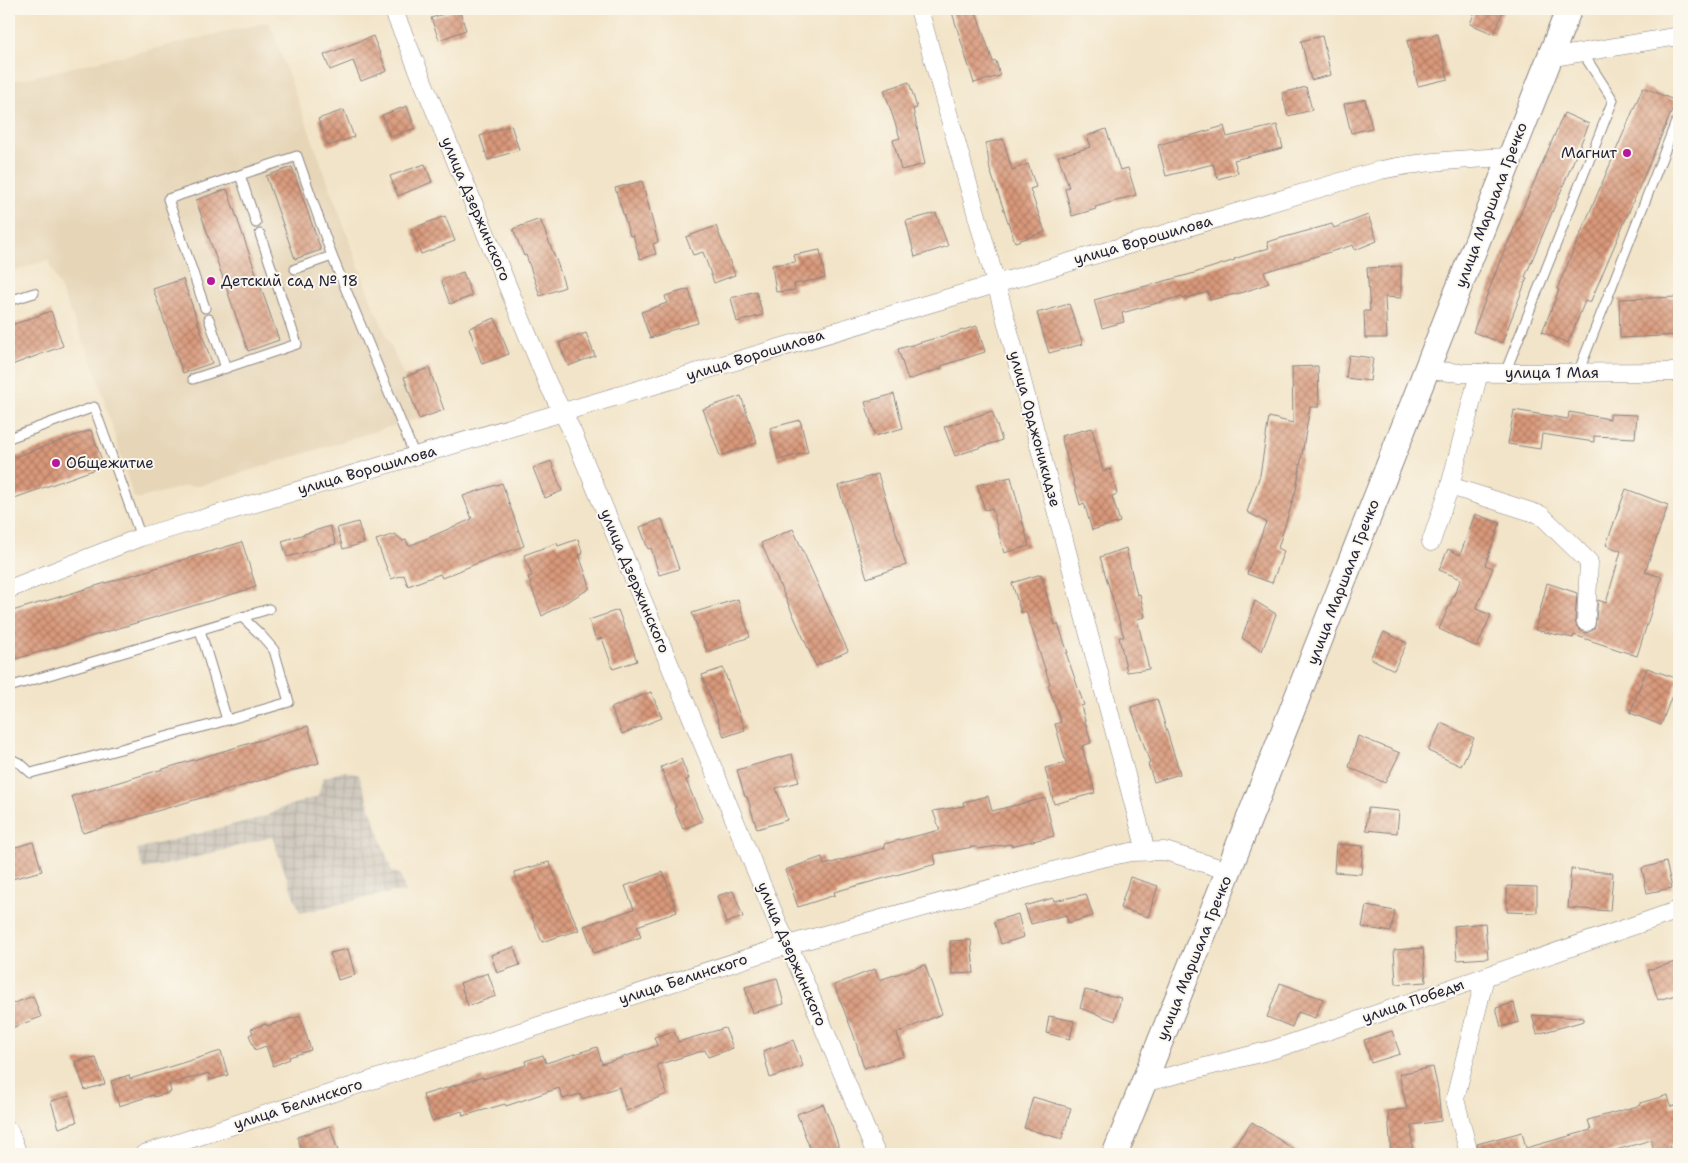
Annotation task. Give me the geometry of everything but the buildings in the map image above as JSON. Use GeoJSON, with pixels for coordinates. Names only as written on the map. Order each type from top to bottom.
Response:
{"type":"FeatureCollection","features":[{"type":"Feature","properties":{"kind":"main road","name":"улица Маршала Гречко"},"geometry":{"type":"LineString","coordinates":[[1115,1154],[1229,872],[1568,9]]}},
{"type":"Feature","properties":{"kind":"street","name":"улица Дзержинского"},"geometry":{"type":"LineString","coordinates":[[392,9],[548,384],[571,429],[876,1154]]}},
{"type":"Feature","properties":{"kind":"street","name":"улица Орджоникидзе"},"geometry":{"type":"LineString","coordinates":[[918,9],[996,284],[1146,851]]}},
{"type":"Feature","properties":{"kind":"street"},"geometry":{"type":"LineString","coordinates":[[1549,58],[1679,36]]}},
{"type":"Feature","properties":{"kind":"street","name":"улица Ворошилова"},"geometry":{"type":"LineString","coordinates":[[9,589],[141,537],[1381,170],[1429,162],[1509,157]]}},
{"type":"Feature","properties":{"kind":"street","name":"улица 1 Мая"},"geometry":{"type":"LineString","coordinates":[[1426,370],[1479,373],[1679,372]]}},
{"type":"Feature","properties":{"kind":"street"},"geometry":{"type":"LineString","coordinates":[[1431,542],[1450,486],[1479,373]]}},
{"type":"Feature","properties":{"kind":"street"},"geometry":{"type":"LineString","coordinates":[[1450,486],[1542,515],[1589,562],[1586,622]]}},
{"type":"Feature","properties":{"kind":"street","name":"улица Белинского"},"geometry":{"type":"LineString","coordinates":[[144,1154],[788,945],[1093,860],[1131,852],[1165,852],[1229,872]]}},
{"type":"Feature","properties":{"kind":"street","name":"улица Победы"},"geometry":{"type":"LineString","coordinates":[[1143,1083],[1275,1049],[1679,910]]}},
{"type":"Feature","properties":{"kind":"street"},"geometry":{"type":"LineString","coordinates":[[1469,1154],[1455,1099],[1485,977]]}},
{"type":"Feature","properties":{"kind":"street"},"geometry":{"type":"LineString","coordinates":[[9,1131],[18,1154]]}},
{"type":"Feature","properties":{"kind":"lane"},"geometry":{"type":"LineString","coordinates":[[1505,373],[1612,100],[1582,52]]}},
{"type":"Feature","properties":{"kind":"lane"},"geometry":{"type":"LineString","coordinates":[[1578,373],[1676,122]]}},
{"type":"Feature","properties":{"kind":"lane"},"geometry":{"type":"LineString","coordinates":[[205,308],[168,198],[297,156],[332,256],[415,456]]}},
{"type":"Feature","properties":{"kind":"lane"},"geometry":{"type":"LineString","coordinates":[[240,175],[256,223]]}},
{"type":"Feature","properties":{"kind":"lane"},"geometry":{"type":"LineString","coordinates":[[193,379],[297,344],[260,234]]}},
{"type":"Feature","properties":{"kind":"lane"},"geometry":{"type":"LineString","coordinates":[[294,269],[332,256]]}},
{"type":"Feature","properties":{"kind":"lane"},"geometry":{"type":"LineString","coordinates":[[9,301],[34,292]]}},
{"type":"Feature","properties":{"kind":"lane"},"geometry":{"type":"LineString","coordinates":[[209,319],[226,368]]}},
{"type":"Feature","properties":{"kind":"lane"},"geometry":{"type":"LineString","coordinates":[[9,438],[94,407],[141,537]]}},
{"type":"Feature","properties":{"kind":"lane"},"geometry":{"type":"LineString","coordinates":[[9,687],[269,609]]}},
{"type":"Feature","properties":{"kind":"lane"},"geometry":{"type":"LineString","coordinates":[[9,758],[22,764],[30,773],[289,702],[274,650],[242,617]]}},
{"type":"Feature","properties":{"kind":"lane"},"geometry":{"type":"LineString","coordinates":[[200,630],[226,720]]}},
{"type":"Feature","properties":{"kind":"shaded area","name":"Детский сад № 18"},"geometry":{"type":"Polygon","coordinates":[[[269,22],[372,302],[404,377],[418,418],[200,486],[185,486],[137,499],[133,496],[94,366],[48,260],[9,273],[9,82],[269,22]]]}},
{"type":"Feature","properties":{"kind":"shaded area"},"geometry":{"type":"Polygon","coordinates":[[[345,771],[359,775],[392,872],[400,874],[406,893],[393,892],[300,913],[272,837],[175,863],[143,869],[137,849],[267,816],[279,809],[318,796],[323,778],[345,771]]]}},
{"type":"Feature","properties":{"kind":"place","name":"Магнит"},"geometry":{"type":"Point","coordinates":[1627,153]}},
{"type":"Feature","properties":{"kind":"place","name":"Детский сад № 18"},"geometry":{"type":"Point","coordinates":[211,281]}},
{"type":"Feature","properties":{"kind":"place","name":"Общежитие"},"geometry":{"type":"Point","coordinates":[56,463]}}]}
